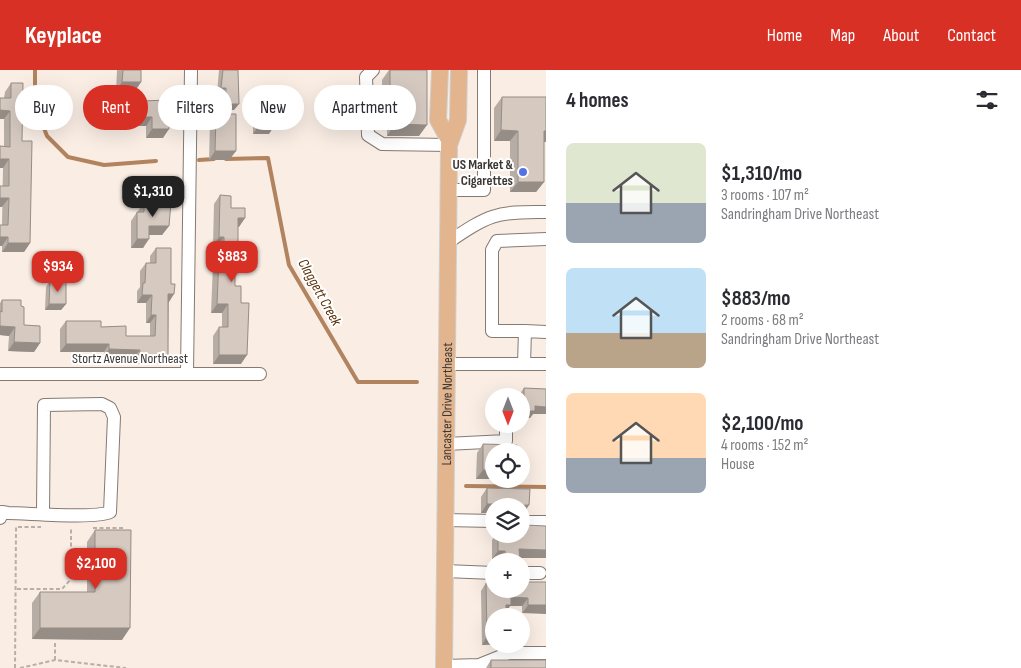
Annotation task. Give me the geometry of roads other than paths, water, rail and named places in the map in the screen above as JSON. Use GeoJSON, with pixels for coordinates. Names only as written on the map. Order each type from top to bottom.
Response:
{"type":"FeatureCollection","features":[{"type":"Feature","properties":{"kind":"main road","name":"Lancaster Drive Northeast"},"geometry":{"type":"LineString","coordinates":[[440,70],[438,120],[449,142]]}},
{"type":"Feature","properties":{"kind":"main road","name":"Lancaster Drive Northeast"},"geometry":{"type":"LineString","coordinates":[[444,667],[449,142],[458,120],[459,70]]}},
{"type":"Feature","properties":{"kind":"street"},"geometry":{"type":"LineString","coordinates":[[187,373],[191,70]]}},
{"type":"Feature","properties":{"kind":"street"},"geometry":{"type":"LineString","coordinates":[[448,190],[484,190],[484,70]]}},
{"type":"Feature","properties":{"kind":"street"},"geometry":{"type":"LineString","coordinates":[[370,73],[368,135],[382,144],[449,142]]}},
{"type":"Feature","properties":{"kind":"street"},"geometry":{"type":"LineString","coordinates":[[448,243],[494,215],[513,211],[546,212]]}},
{"type":"Feature","properties":{"kind":"street"},"geometry":{"type":"LineString","coordinates":[[546,239],[497,241],[492,250],[492,331],[546,332]]}},
{"type":"Feature","properties":{"kind":"street"},"geometry":{"type":"LineString","coordinates":[[524,364],[525,332]]}},
{"type":"Feature","properties":{"kind":"street"},"geometry":{"type":"LineString","coordinates":[[446,364],[546,364]]}},
{"type":"Feature","properties":{"kind":"street","name":"Stortz Avenue Northeast"},"geometry":{"type":"LineString","coordinates":[[0,374],[260,374]]}},
{"type":"Feature","properties":{"kind":"street"},"geometry":{"type":"LineString","coordinates":[[0,518],[2,512],[104,515],[110,512],[114,416],[110,408],[102,404],[44,405],[43,513]]}},
{"type":"Feature","properties":{"kind":"street"},"geometry":{"type":"LineString","coordinates":[[446,444],[506,441],[506,433]]}},
{"type":"Feature","properties":{"kind":"street"},"geometry":{"type":"LineString","coordinates":[[445,520],[485,521]]}},
{"type":"Feature","properties":{"kind":"street"},"geometry":{"type":"LineString","coordinates":[[530,522],[546,522]]}},
{"type":"Feature","properties":{"kind":"street"},"geometry":{"type":"LineString","coordinates":[[445,571],[485,573]]}},
{"type":"Feature","properties":{"kind":"street"},"geometry":{"type":"LineString","coordinates":[[530,573],[540,573]]}},
{"type":"Feature","properties":{"kind":"street"},"geometry":{"type":"LineString","coordinates":[[444,667],[479,665],[509,652],[546,652]]}},
{"type":"Feature","properties":{"kind":"waterway","name":"Claggett Creek"},"geometry":{"type":"LineString","coordinates":[[35,70],[35,105],[47,136],[68,157],[104,165],[156,161]]}},
{"type":"Feature","properties":{"kind":"waterway","name":"Claggett Creek"},"geometry":{"type":"LineString","coordinates":[[226,159],[268,158],[289,265],[358,382],[417,382]]}},
{"type":"Feature","properties":{"kind":"waterway","name":"Claggett Creek"},"geometry":{"type":"LineString","coordinates":[[199,160],[214,159]]}},
{"type":"Feature","properties":{"kind":"waterway","name":"Claggett Creek"},"geometry":{"type":"LineString","coordinates":[[466,486],[546,487]]}},
{"type":"Feature","properties":{"kind":"place","name":"US Market & Cigarettes"},"geometry":{"type":"Point","coordinates":[523,172]}}]}
